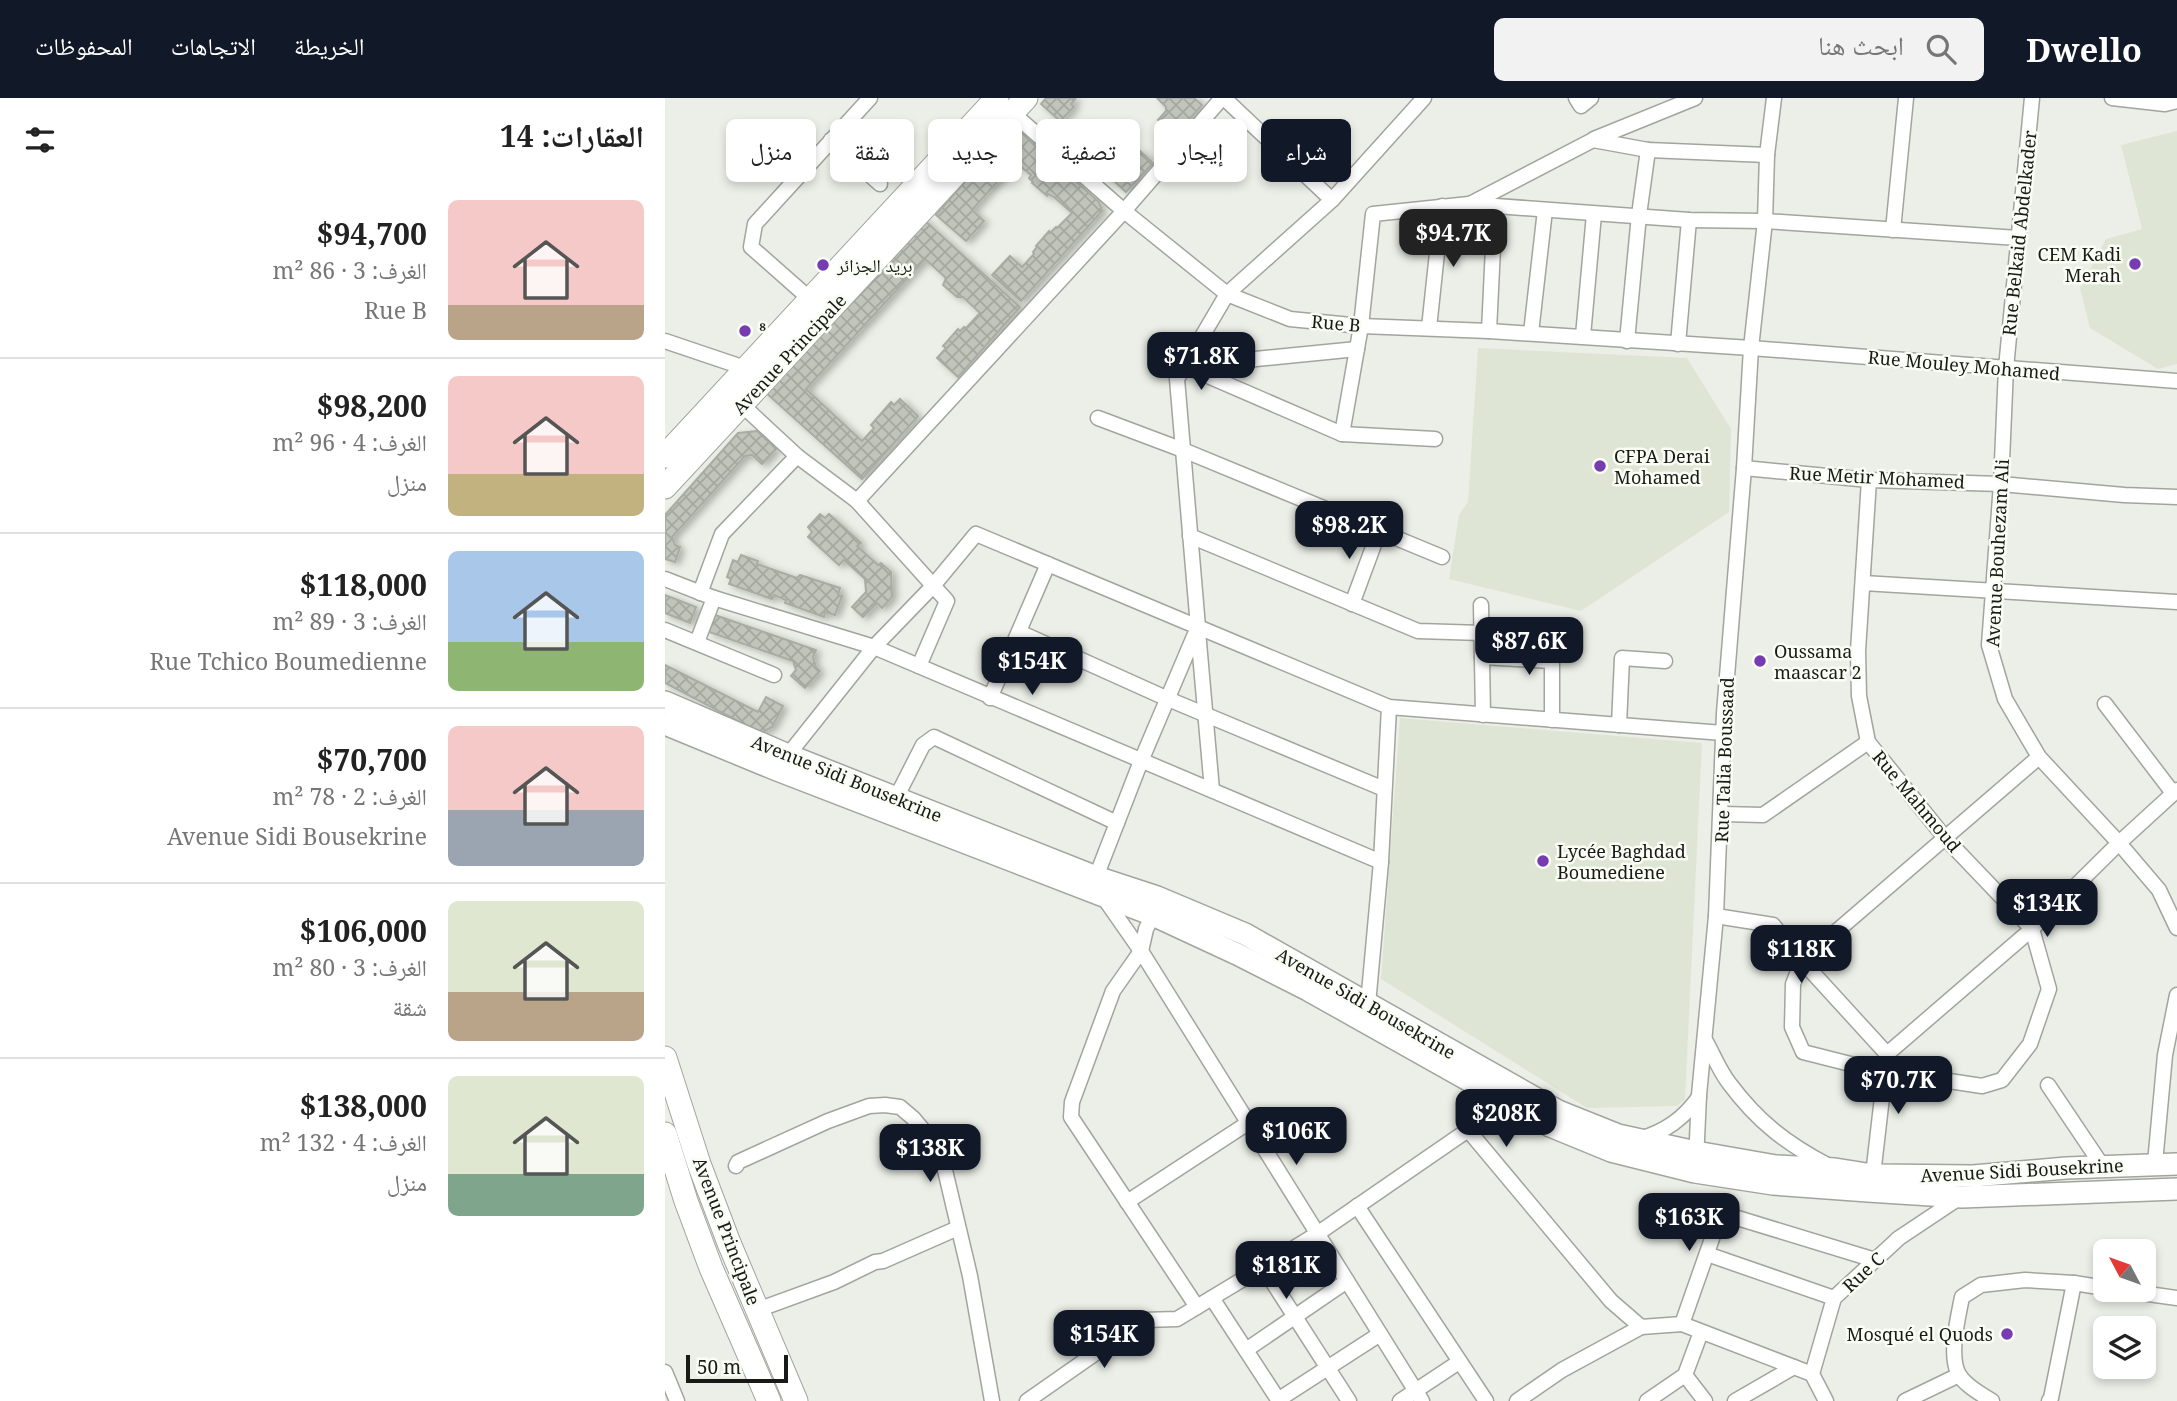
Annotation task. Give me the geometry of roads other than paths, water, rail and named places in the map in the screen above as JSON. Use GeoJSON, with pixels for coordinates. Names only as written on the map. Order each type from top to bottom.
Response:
{"type":"FeatureCollection","features":[{"type":"Feature","properties":{"kind":"main road","name":"Avenue Principale"},"geometry":{"type":"LineString","coordinates":[[665,456],[810,299],[1008,102]]}},
{"type":"Feature","properties":{"kind":"main road","name":"Avenue Principale"},"geometry":{"type":"LineString","coordinates":[[665,488],[742,405],[1008,102]]}},
{"type":"Feature","properties":{"kind":"main road","name":"Avenue Sidi Bousekrine"},"geometry":{"type":"LineString","coordinates":[[665,702],[787,755],[1096,877],[1157,897],[1245,934],[1558,1111],[1695,1162],[1835,1169],[1873,1175],[1973,1176],[2155,1163],[2177,1164]]}},
{"type":"Feature","properties":{"kind":"main road"},"geometry":{"type":"LineString","coordinates":[[665,724],[1153,915],[1308,990],[1550,1126],[1611,1151],[1695,1162],[1773,1184],[1962,1196],[2177,1189]]}},
{"type":"Feature","properties":{"kind":"main road","name":"Avenue Principale"},"geometry":{"type":"LineString","coordinates":[[665,1058],[699,1164],[729,1243],[796,1401]]}},
{"type":"Feature","properties":{"kind":"main road","name":"Avenue Principale"},"geometry":{"type":"LineString","coordinates":[[665,1134],[707,1257],[769,1401]]}},
{"type":"Feature","properties":{"kind":"street"},"geometry":{"type":"LineString","coordinates":[[851,119],[870,98]]}},
{"type":"Feature","properties":{"kind":"street"},"geometry":{"type":"LineString","coordinates":[[856,501],[1124,211],[1223,98],[1332,200]]}},
{"type":"Feature","properties":{"kind":"street"},"geometry":{"type":"LineString","coordinates":[[1212,790],[1177,379],[1227,294],[1332,200],[1425,98]]}},
{"type":"Feature","properties":{"kind":"street"},"geometry":{"type":"LineString","coordinates":[[1576,98],[1581,106],[1591,98]]}},
{"type":"Feature","properties":{"kind":"street"},"geometry":{"type":"LineString","coordinates":[[1469,205],[1593,140],[1695,98]]}},
{"type":"Feature","properties":{"kind":"street","name":"Rue Talia Boussaad"},"geometry":{"type":"LineString","coordinates":[[1695,1162],[1716,916],[1723,733],[1751,348],[1765,221],[1767,155],[1774,98]]}},
{"type":"Feature","properties":{"kind":"street"},"geometry":{"type":"LineString","coordinates":[[1893,230],[1906,98]]}},
{"type":"Feature","properties":{"kind":"street","name":"Rue Belkaid Abdelkader"},"geometry":{"type":"LineString","coordinates":[[2006,368],[2032,98]]}},
{"type":"Feature","properties":{"kind":"street"},"geometry":{"type":"LineString","coordinates":[[2112,98],[2165,104],[2177,101]]}},
{"type":"Feature","properties":{"kind":"street","name":"Rue B"},"geometry":{"type":"LineString","coordinates":[[1008,102],[1124,211],[1227,294],[1290,319],[1361,326],[1531,333],[1751,348]]}},
{"type":"Feature","properties":{"kind":"street"},"geometry":{"type":"LineString","coordinates":[[1593,140],[1649,150],[1767,155]]}},
{"type":"Feature","properties":{"kind":"street"},"geometry":{"type":"LineString","coordinates":[[810,299],[751,247],[755,224],[830,142]]}},
{"type":"Feature","properties":{"kind":"street"},"geometry":{"type":"LineString","coordinates":[[1627,341],[1639,215],[1649,150]]}},
{"type":"Feature","properties":{"kind":"street"},"geometry":{"type":"LineString","coordinates":[[1342,434],[1361,326],[1373,214],[1469,205],[2018,238]]}},
{"type":"Feature","properties":{"kind":"street"},"geometry":{"type":"LineString","coordinates":[[1429,328],[1442,206]]}},
{"type":"Feature","properties":{"kind":"street"},"geometry":{"type":"LineString","coordinates":[[1489,331],[1495,206]]}},
{"type":"Feature","properties":{"kind":"street"},"geometry":{"type":"LineString","coordinates":[[1531,333],[1545,210]]}},
{"type":"Feature","properties":{"kind":"street"},"geometry":{"type":"LineString","coordinates":[[1583,336],[1594,214]]}},
{"type":"Feature","properties":{"kind":"street"},"geometry":{"type":"LineString","coordinates":[[1678,344],[1689,220]]}},
{"type":"Feature","properties":{"kind":"street"},"geometry":{"type":"LineString","coordinates":[[665,341],[745,368]]}},
{"type":"Feature","properties":{"kind":"street","name":"Rue Mouley Mohamed"},"geometry":{"type":"LineString","coordinates":[[1751,348],[2177,381]]}},
{"type":"Feature","properties":{"kind":"street"},"geometry":{"type":"LineString","coordinates":[[1185,366],[1357,349]]}},
{"type":"Feature","properties":{"kind":"street"},"geometry":{"type":"LineString","coordinates":[[1185,366],[1342,434],[1435,439]]}},
{"type":"Feature","properties":{"kind":"street","name":"Avenue Bouhezam Ali"},"geometry":{"type":"LineString","coordinates":[[2006,368],[2001,484],[1989,645],[2005,699],[2039,757],[2159,890],[2177,928]]}},
{"type":"Feature","properties":{"kind":"street"},"geometry":{"type":"LineString","coordinates":[[742,405],[797,456],[856,501],[947,601],[919,666]]}},
{"type":"Feature","properties":{"kind":"street"},"geometry":{"type":"LineString","coordinates":[[1098,418],[1183,450],[1442,557]]}},
{"type":"Feature","properties":{"kind":"street"},"geometry":{"type":"LineString","coordinates":[[697,642],[722,534],[797,456]]}},
{"type":"Feature","properties":{"kind":"street","name":"Rue Metir Mohamed"},"geometry":{"type":"LineString","coordinates":[[1744,468],[1869,480],[2001,484],[2177,497]]}},
{"type":"Feature","properties":{"kind":"street","name":"Rue Mahmoud"},"geometry":{"type":"LineString","coordinates":[[1869,480],[1858,651],[1859,696],[1868,742],[1946,839],[2032,929]]}},
{"type":"Feature","properties":{"kind":"street"},"geometry":{"type":"LineString","coordinates":[[1352,604],[1379,531]]}},
{"type":"Feature","properties":{"kind":"street"},"geometry":{"type":"LineString","coordinates":[[787,755],[874,647],[932,587],[977,534],[1389,708],[1723,733]]}},
{"type":"Feature","properties":{"kind":"street"},"geometry":{"type":"LineString","coordinates":[[1190,537],[1418,631],[1482,633]]}},
{"type":"Feature","properties":{"kind":"street"},"geometry":{"type":"LineString","coordinates":[[990,698],[1048,564]]}},
{"type":"Feature","properties":{"kind":"street"},"geometry":{"type":"LineString","coordinates":[[665,579],[707,595],[874,647],[1381,862]]}},
{"type":"Feature","properties":{"kind":"street"},"geometry":{"type":"LineString","coordinates":[[1863,583],[2177,602]]}},
{"type":"Feature","properties":{"kind":"street"},"geometry":{"type":"LineString","coordinates":[[1481,605],[1483,715]]}},
{"type":"Feature","properties":{"kind":"street"},"geometry":{"type":"LineString","coordinates":[[1198,627],[1141,761],[1096,877],[1104,898],[1142,951],[1419,1396]]}},
{"type":"Feature","properties":{"kind":"street"},"geometry":{"type":"LineString","coordinates":[[665,630],[774,675]]}},
{"type":"Feature","properties":{"kind":"street"},"geometry":{"type":"LineString","coordinates":[[1019,632],[1168,699],[1384,789]]}},
{"type":"Feature","properties":{"kind":"street"},"geometry":{"type":"LineString","coordinates":[[1482,657],[1552,661],[1552,720]]}},
{"type":"Feature","properties":{"kind":"street"},"geometry":{"type":"LineString","coordinates":[[1619,725],[1622,658],[1665,661]]}},
{"type":"Feature","properties":{"kind":"street"},"geometry":{"type":"LineString","coordinates":[[1887,1054],[2032,929],[2175,791],[2105,704]]}},
{"type":"Feature","properties":{"kind":"street"},"geometry":{"type":"LineString","coordinates":[[1368,1004],[1381,862],[1389,708]]}},
{"type":"Feature","properties":{"kind":"street"},"geometry":{"type":"LineString","coordinates":[[896,798],[923,745],[934,737],[1117,823]]}},
{"type":"Feature","properties":{"kind":"street"},"geometry":{"type":"LineString","coordinates":[[1722,814],[1763,815],[1868,742]]}},
{"type":"Feature","properties":{"kind":"street"},"geometry":{"type":"LineString","coordinates":[[2032,929],[2049,989],[2030,1044],[2002,1080],[1982,1086],[1886,1072],[1803,1052],[1792,1027],[1793,984],[1802,961],[2039,757]]}},
{"type":"Feature","properties":{"kind":"street"},"geometry":{"type":"LineString","coordinates":[[1153,915],[1146,929],[1142,951],[1113,991],[1072,1102],[1071,1117],[1197,1307]]}},
{"type":"Feature","properties":{"kind":"street"},"geometry":{"type":"LineString","coordinates":[[1716,916],[1773,925],[1802,961],[1887,1054],[1873,1175]]}},
{"type":"Feature","properties":{"kind":"street"},"geometry":{"type":"LineString","coordinates":[[2155,1163],[2165,1055],[2177,995]]}},
{"type":"Feature","properties":{"kind":"street"},"geometry":{"type":"LineString","coordinates":[[1705,1040],[1727,1082],[1758,1118],[1794,1147],[1835,1169]]}},
{"type":"Feature","properties":{"kind":"street"},"geometry":{"type":"LineString","coordinates":[[2047,1085],[2103,1167]]}},
{"type":"Feature","properties":{"kind":"street"},"geometry":{"type":"LineString","coordinates":[[1637,1139],[1656,1134],[1673,1125],[1699,1096]]}},
{"type":"Feature","properties":{"kind":"street"},"geometry":{"type":"LineString","coordinates":[[736,1166],[738,1162],[771,1146],[869,1106],[900,1107],[924,1131],[944,1166],[970,1276],[992,1401]]}},
{"type":"Feature","properties":{"kind":"street"},"geometry":{"type":"LineString","coordinates":[[1127,1202],[1248,1123]]}},
{"type":"Feature","properties":{"kind":"street"},"geometry":{"type":"LineString","coordinates":[[1027,1401],[1143,1320],[1177,1319],[1317,1234],[1468,1130],[1611,1301],[1641,1327]]}},
{"type":"Feature","properties":{"kind":"street","name":"Rue C"},"geometry":{"type":"LineString","coordinates":[[1812,1374],[1834,1298],[1899,1238],[1962,1196],[1973,1176]]}},
{"type":"Feature","properties":{"kind":"street"},"geometry":{"type":"LineString","coordinates":[[1357,1206],[1486,1401]]}},
{"type":"Feature","properties":{"kind":"street"},"geometry":{"type":"LineString","coordinates":[[1682,1324],[1721,1213],[1875,1260]]}},
{"type":"Feature","properties":{"kind":"street"},"geometry":{"type":"LineString","coordinates":[[757,1310],[834,1282],[958,1228]]}},
{"type":"Feature","properties":{"kind":"street"},"geometry":{"type":"LineString","coordinates":[[1707,1254],[1834,1298]]}},
{"type":"Feature","properties":{"kind":"street"},"geometry":{"type":"LineString","coordinates":[[1263,1267],[1349,1401]]}},
{"type":"Feature","properties":{"kind":"street"},"geometry":{"type":"LineString","coordinates":[[1992,1401],[1959,1375],[1954,1358],[1962,1297],[1981,1285],[2025,1280],[2093,1286]]}},
{"type":"Feature","properties":{"kind":"street"},"geometry":{"type":"LineString","coordinates":[[1246,1350],[1346,1281]]}},
{"type":"Feature","properties":{"kind":"street"},"geometry":{"type":"LineString","coordinates":[[2049,1401],[2074,1283]]}},
{"type":"Feature","properties":{"kind":"street"},"geometry":{"type":"LineString","coordinates":[[2156,1295],[2177,1298]]}},
{"type":"Feature","properties":{"kind":"street"},"geometry":{"type":"LineString","coordinates":[[1212,1298],[1278,1400],[1380,1334]]}},
{"type":"Feature","properties":{"kind":"street"},"geometry":{"type":"LineString","coordinates":[[1517,1401],[1562,1370],[1641,1327],[1682,1324],[1812,1374],[1826,1401]]}},
{"type":"Feature","properties":{"kind":"street"},"geometry":{"type":"LineString","coordinates":[[1648,1401],[1685,1375],[1701,1332]]}},
{"type":"Feature","properties":{"kind":"street"},"geometry":{"type":"LineString","coordinates":[[1400,1401],[1419,1396],[1459,1362]]}},
{"type":"Feature","properties":{"kind":"street"},"geometry":{"type":"LineString","coordinates":[[1735,1401],[1794,1367]]}},
{"type":"Feature","properties":{"kind":"street"},"geometry":{"type":"LineString","coordinates":[[665,1372],[677,1401]]}},
{"type":"Feature","properties":{"kind":"street"},"geometry":{"type":"LineString","coordinates":[[1685,1375],[1705,1401]]}},
{"type":"Feature","properties":{"kind":"street"},"geometry":{"type":"LineString","coordinates":[[1905,1401],[1959,1375]]}},
{"type":"Feature","properties":{"kind":"place","name":"CEM Kadi Merah"},"geometry":{"type":"Point","coordinates":[2135,264]}},
{"type":"Feature","properties":{"kind":"place","name":"بريد الجزائر"},"geometry":{"type":"Point","coordinates":[823,265]}},
{"type":"Feature","properties":{"kind":"place","name":"⁸"},"geometry":{"type":"Point","coordinates":[745,331]}},
{"type":"Feature","properties":{"kind":"place","name":"CFPA Derai Mohamed"},"geometry":{"type":"Point","coordinates":[1600,466]}},
{"type":"Feature","properties":{"kind":"place","name":"Oussama maascar 2"},"geometry":{"type":"Point","coordinates":[1760,661]}},
{"type":"Feature","properties":{"kind":"place","name":"Lycée Baghdad Boumediene"},"geometry":{"type":"Point","coordinates":[1543,861]}},
{"type":"Feature","properties":{"kind":"place","name":"Mosqué el Quods"},"geometry":{"type":"Point","coordinates":[2007,1334]}}]}
